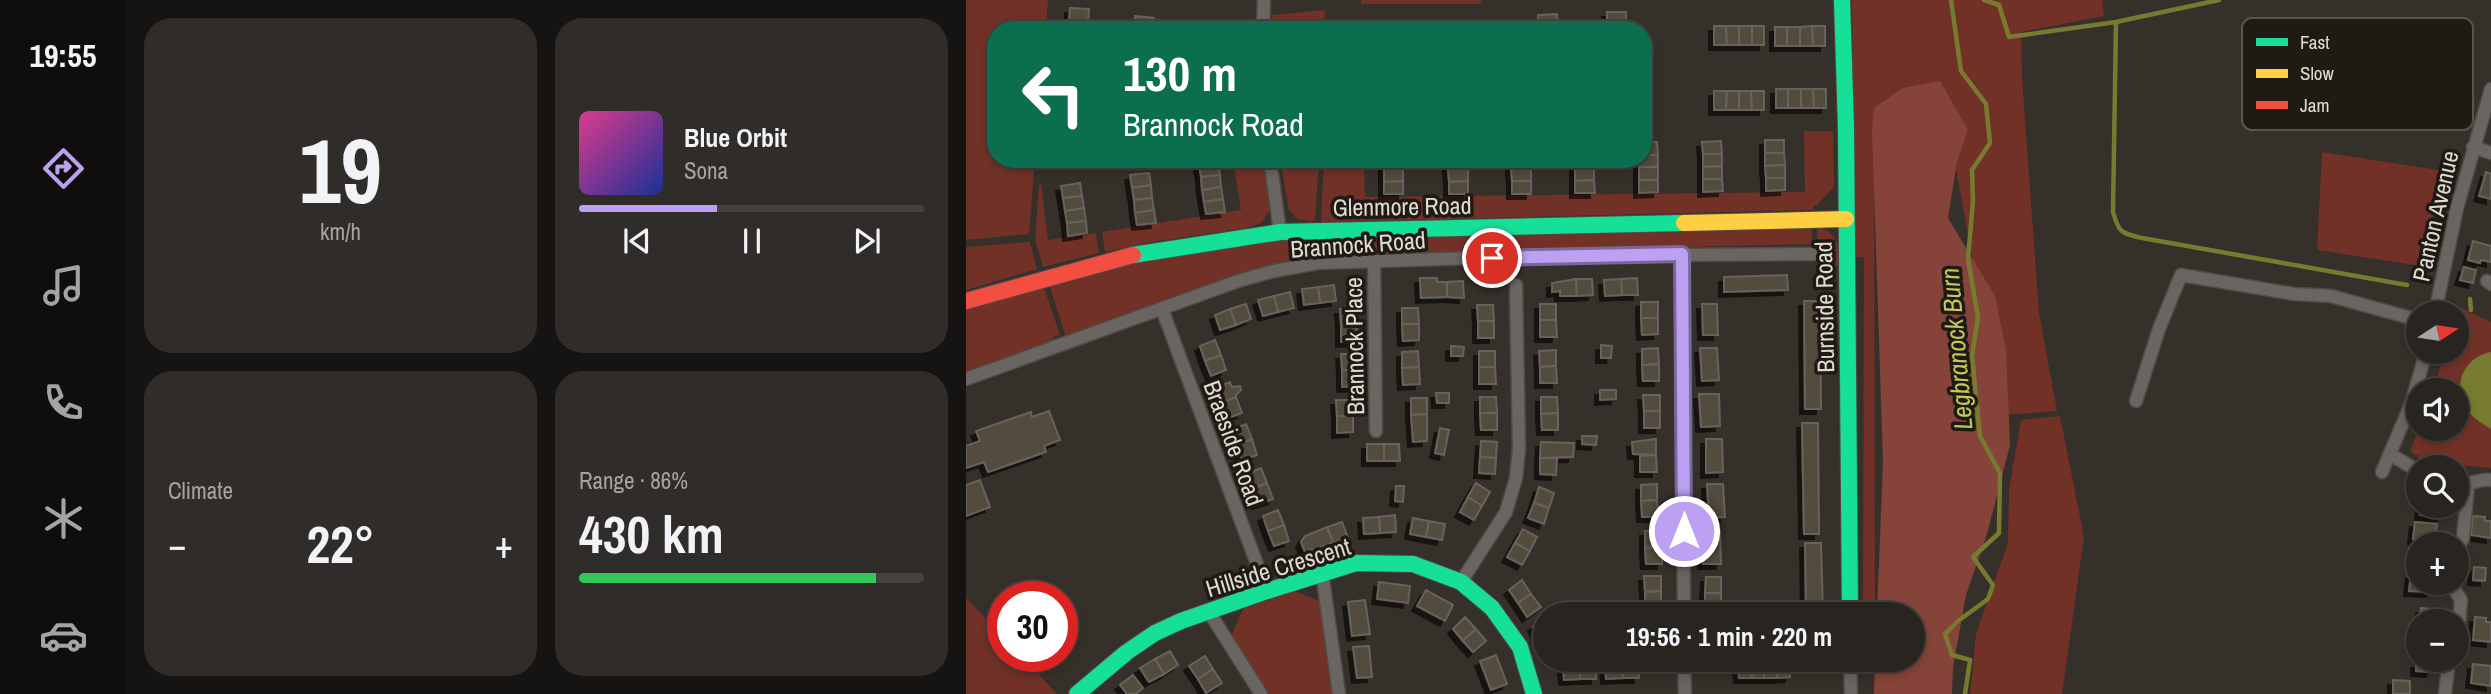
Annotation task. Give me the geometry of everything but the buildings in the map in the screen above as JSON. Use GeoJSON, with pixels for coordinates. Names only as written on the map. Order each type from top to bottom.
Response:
{"type":"FeatureCollection","features":[{"type":"Feature","properties":{"kind":"street"},"geometry":{"type":"LineString","coordinates":[[1263,21],[1264,0]]}},
{"type":"Feature","properties":{"kind":"street","name":"Burnside Road"},"geometry":{"type":"LineString","coordinates":[[1842,0],[1846,127],[1850,602]]}},
{"type":"Feature","properties":{"kind":"street","name":"Panton Avenue"},"geometry":{"type":"LineString","coordinates":[[2438,301],[2457,208],[2491,89]]}},
{"type":"Feature","properties":{"kind":"street"},"geometry":{"type":"LineString","coordinates":[[2473,147],[2491,153]]}},
{"type":"Feature","properties":{"kind":"street"},"geometry":{"type":"LineString","coordinates":[[1271,168],[1280,232]]}},
{"type":"Feature","properties":{"kind":"street","name":"Glenmore Road"},"geometry":{"type":"LineString","coordinates":[[966,301],[1139,253],[1280,232],[1846,219]]}},
{"type":"Feature","properties":{"kind":"street"},"geometry":{"type":"LineString","coordinates":[[1682,254],[1684,602]]}},
{"type":"Feature","properties":{"kind":"street","name":"Brannock Road"},"geometry":{"type":"LineString","coordinates":[[966,379],[1238,281],[1318,263],[1682,254],[1814,254]]}},
{"type":"Feature","properties":{"kind":"street","name":"Brannock Place"},"geometry":{"type":"LineString","coordinates":[[1374,261],[1376,431]]}},
{"type":"Feature","properties":{"kind":"street"},"geometry":{"type":"LineString","coordinates":[[2136,401],[2159,329],[2181,275],[2294,294],[2332,296],[2406,317]]}},
{"type":"Feature","properties":{"kind":"street"},"geometry":{"type":"LineString","coordinates":[[1461,582],[1506,512],[1516,478],[1519,448],[1516,285]]}},
{"type":"Feature","properties":{"kind":"street","name":"Braeside Road"},"geometry":{"type":"LineString","coordinates":[[1162,309],[1267,591]]}},
{"type":"Feature","properties":{"kind":"street"},"geometry":{"type":"LineString","coordinates":[[2382,472],[2411,404],[2423,364]]}},
{"type":"Feature","properties":{"kind":"street"},"geometry":{"type":"LineString","coordinates":[[2390,454],[2406,464]]}},
{"type":"Feature","properties":{"kind":"street"},"geometry":{"type":"LineString","coordinates":[[2469,483],[2482,479],[2491,480]]}},
{"type":"Feature","properties":{"kind":"street","name":"Hillside Crescent"},"geometry":{"type":"LineString","coordinates":[[1077,694],[1127,652],[1155,633],[1267,591],[1356,563],[1413,564],[1461,582],[1492,608],[1520,647],[1534,694]]}},
{"type":"Feature","properties":{"kind":"street"},"geometry":{"type":"LineString","coordinates":[[1322,572],[1339,694]]}},
{"type":"Feature","properties":{"kind":"street"},"geometry":{"type":"LineString","coordinates":[[1209,612],[1261,694]]}},
{"type":"Feature","properties":{"kind":"street"},"geometry":{"type":"LineString","coordinates":[[1684,672],[1685,694]]}},
{"type":"Feature","properties":{"kind":"street"},"geometry":{"type":"LineString","coordinates":[[1850,672],[1851,694]]}},
{"type":"Feature","properties":{"kind":"street"},"geometry":{"type":"LineString","coordinates":[[2445,694],[2448,672]]}},
{"type":"Feature","properties":{"kind":"shaded area"},"geometry":{"type":"Polygon","coordinates":[[[966,0],[1048,0],[1047,21],[987,21],[987,168],[1034,168],[1029,234],[966,240],[966,0]]]}},
{"type":"Feature","properties":{"kind":"shaded area"},"geometry":{"type":"Polygon","coordinates":[[[1361,0],[1481,0],[1482,4],[1361,4],[1361,0]]]}},
{"type":"Feature","properties":{"kind":"shaded area"},"geometry":{"type":"Polygon","coordinates":[[[1852,0],[2102,0],[2104,16],[2021,32],[2039,313],[2057,411],[2001,415],[1940,81],[1874,108],[1875,602],[1863,602],[1864,257],[1855,257],[1852,0]]]}},
{"type":"Feature","properties":{"kind":"shaded area"},"geometry":{"type":"Polygon","coordinates":[[[1325,10],[1324,21],[1272,21],[1272,15],[1325,10]]]}},
{"type":"Feature","properties":{"kind":"shaded area"},"geometry":{"type":"Polygon","coordinates":[[[1940,81],[1968,130],[1957,162],[1948,218],[1995,296],[2006,350],[2010,445],[1987,534],[1966,595],[1953,667],[1952,694],[1874,694],[1875,672],[1925,672],[1925,602],[1877,602],[1883,461],[1872,128],[1874,108],[1903,88],[1940,81]]]}},
{"type":"Feature","properties":{"kind":"shaded area"},"geometry":{"type":"Polygon","coordinates":[[[1804,131],[1833,131],[1834,187],[1813,206],[1813,210],[1321,222],[1324,168],[1364,168],[1365,197],[1805,192],[1804,131]]]}},
{"type":"Feature","properties":{"kind":"shaded area"},"geometry":{"type":"Polygon","coordinates":[[[2322,152],[2444,171],[2421,266],[2317,250],[2322,152]]]}},
{"type":"Feature","properties":{"kind":"shaded area"},"geometry":{"type":"Polygon","coordinates":[[[1234,168],[1264,168],[1270,210],[1261,223],[1247,228],[1157,241],[1105,252],[1102,232],[1241,210],[1234,168]]]}},
{"type":"Feature","properties":{"kind":"shaded area"},"geometry":{"type":"Polygon","coordinates":[[[1282,168],[1318,168],[1315,221],[1299,220],[1289,210],[1282,168]]]}},
{"type":"Feature","properties":{"kind":"shaded area"},"geometry":{"type":"Polygon","coordinates":[[[1041,184],[1048,240],[1096,233],[1099,253],[1043,267],[1035,239],[1041,184]]]}},
{"type":"Feature","properties":{"kind":"shaded area"},"geometry":{"type":"Polygon","coordinates":[[[1817,227],[1829,232],[1836,241],[1839,266],[1818,266],[1817,227]]]}},
{"type":"Feature","properties":{"kind":"shaded area"},"geometry":{"type":"Polygon","coordinates":[[[1812,228],[1812,244],[1321,256],[1321,240],[1812,228]]]}},
{"type":"Feature","properties":{"kind":"shaded area"},"geometry":{"type":"Polygon","coordinates":[[[1282,240],[1314,240],[1314,257],[1282,263],[1220,281],[1066,337],[1049,284],[1129,264],[1282,240]]]}},
{"type":"Feature","properties":{"kind":"shaded area"},"geometry":{"type":"Polygon","coordinates":[[[1030,242],[1037,269],[966,290],[966,247],[1030,242]]]}},
{"type":"Feature","properties":{"kind":"shaded area"},"geometry":{"type":"Polygon","coordinates":[[[1043,285],[1060,335],[1053,337],[1054,342],[966,374],[966,308],[1043,285]]]}},
{"type":"Feature","properties":{"kind":"shaded area"},"geometry":{"type":"Polygon","coordinates":[[[2469,312],[2491,322],[2491,468],[2469,466],[2469,455],[2412,453],[2414,441],[2469,441],[2469,378],[2437,378],[2441,364],[2469,364],[2469,312]]]}},
{"type":"Feature","properties":{"kind":"shaded area"},"geometry":{"type":"Polygon","coordinates":[[[2491,352],[2491,429],[2469,412],[2469,378],[2461,378],[2467,367],[2481,355],[2491,352]]]}},
{"type":"Feature","properties":{"kind":"shaded area"},"geometry":{"type":"Polygon","coordinates":[[[2060,416],[2084,537],[2062,694],[1970,694],[1976,634],[2008,543],[2009,490],[2021,420],[2060,416]]]}},
{"type":"Feature","properties":{"kind":"shaded area"},"geometry":{"type":"Polygon","coordinates":[[[1294,591],[1320,601],[1332,694],[1269,694],[1231,636],[1243,609],[1294,591]]]}},
{"type":"Feature","properties":{"kind":"shaded area"},"geometry":{"type":"Polygon","coordinates":[[[966,598],[987,620],[987,672],[1037,672],[1057,694],[966,694],[966,598]]]}},
{"type":"Feature","properties":{"kind":"waterway","name":"Legbranock Burn"},"geometry":{"type":"LineString","coordinates":[[1951,0],[1961,71],[1986,104],[1990,143],[1972,170],[1973,201],[1968,259],[1978,317],[1972,356],[1980,436],[2000,473],[1999,533],[1973,557],[1993,585],[1988,599],[1945,634],[1952,655],[1970,660],[1965,694]]}},
{"type":"Feature","properties":{"kind":"waterway"},"geometry":{"type":"LineString","coordinates":[[1984,0],[1999,5],[2009,37],[2116,22],[2219,0]]}},
{"type":"Feature","properties":{"kind":"waterway"},"geometry":{"type":"LineString","coordinates":[[2116,22],[2113,212],[2122,231],[2142,238],[2407,285]]}},
{"type":"Feature","properties":{"kind":"waterway"},"geometry":{"type":"LineString","coordinates":[[2470,299],[2471,310]]}},
{"type":"Feature","properties":{"kind":"traffic: fast"},"geometry":{"type":"LineString","coordinates":[[1842,0],[1846,127],[1850,602]]}},
{"type":"Feature","properties":{"kind":"traffic: fast"},"geometry":{"type":"LineString","coordinates":[[1133,255],[1280,232],[1684,223]]}},
{"type":"Feature","properties":{"kind":"traffic: fast"},"geometry":{"type":"LineString","coordinates":[[1077,694],[1127,652],[1155,633],[1181,621],[1267,591],[1356,563],[1413,564],[1461,582],[1492,608],[1520,647],[1534,694]]}},
{"type":"Feature","properties":{"kind":"traffic: slow"},"geometry":{"type":"LineString","coordinates":[[1684,223],[1846,219]]}},
{"type":"Feature","properties":{"kind":"traffic: jam"},"geometry":{"type":"LineString","coordinates":[[966,301],[1133,255]]}},
{"type":"Feature","properties":{"kind":"route"},"geometry":{"type":"LineString","coordinates":[[1492,258],[1682,254],[1684,531]]}}]}
